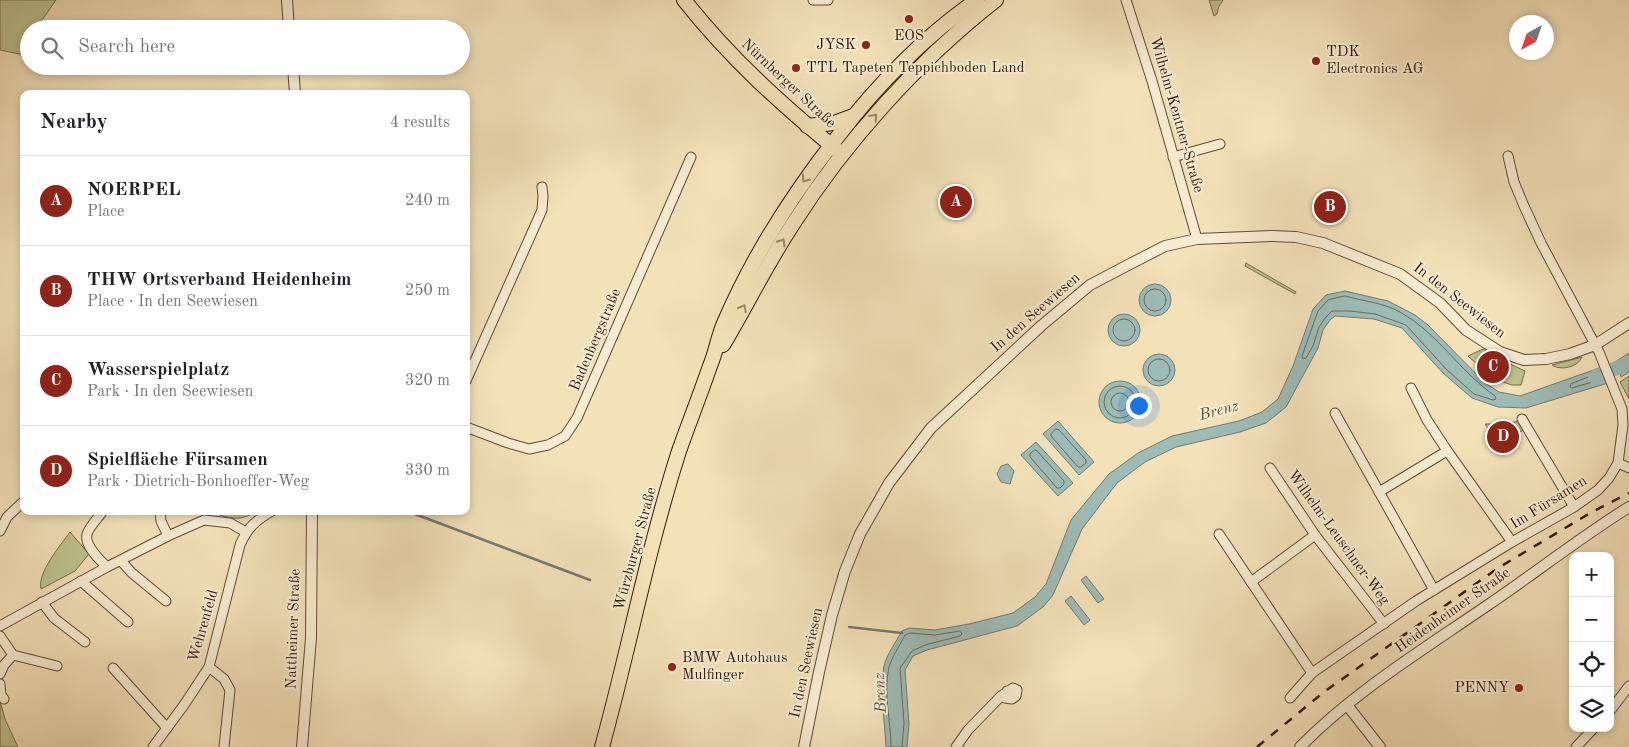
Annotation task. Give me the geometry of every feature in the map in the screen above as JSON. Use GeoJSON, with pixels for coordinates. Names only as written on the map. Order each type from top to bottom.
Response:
{"type":"FeatureCollection","features":[{"type":"Feature","properties":{"kind":"main road","name":"Nürnberger Straße"},"geometry":{"type":"LineString","coordinates":[[684,0],[742,66],[774,97],[842,154]]}},
{"type":"Feature","properties":{"kind":"main road","name":"Würzburger Straße"},"geometry":{"type":"LineString","coordinates":[[712,363],[717,341],[726,320],[763,246],[800,186],[853,116],[938,31],[978,0]]}},
{"type":"Feature","properties":{"kind":"main road","name":"Würzburger Straße"},"geometry":{"type":"LineString","coordinates":[[602,747],[666,497],[690,418],[712,363],[780,244],[806,203],[842,154],[914,74],[960,30],[996,0]]}},
{"type":"Feature","properties":{"kind":"main road"},"geometry":{"type":"LineString","coordinates":[[807,126],[834,123],[853,116]]}},
{"type":"Feature","properties":{"kind":"street"},"geometry":{"type":"LineString","coordinates":[[286,0],[288,20]]}},
{"type":"Feature","properties":{"kind":"street"},"geometry":{"type":"LineString","coordinates":[[812,0],[828,0]]}},
{"type":"Feature","properties":{"kind":"street","name":"Wilhelm-Kentner-Straße"},"geometry":{"type":"LineString","coordinates":[[1126,0],[1150,73],[1197,239]]}},
{"type":"Feature","properties":{"kind":"street"},"geometry":{"type":"LineString","coordinates":[[294,75],[295,90]]}},
{"type":"Feature","properties":{"kind":"street"},"geometry":{"type":"LineString","coordinates":[[1173,157],[1220,144]]}},
{"type":"Feature","properties":{"kind":"street","name":"Im Fürsamen"},"geometry":{"type":"LineString","coordinates":[[1290,698],[1312,673],[1434,590],[1512,542],[1574,507],[1598,490],[1609,478],[1618,463],[1623,425],[1622,409],[1602,359],[1527,214],[1514,182],[1508,156]]}},
{"type":"Feature","properties":{"kind":"street","name":"Badenbergstraße"},"geometry":{"type":"LineString","coordinates":[[470,429],[529,449],[548,445],[566,436],[577,418],[691,157]]}},
{"type":"Feature","properties":{"kind":"street"},"geometry":{"type":"LineString","coordinates":[[470,372],[542,210],[542,186]]}},
{"type":"Feature","properties":{"kind":"street","name":"In den Seewiesen"},"geometry":{"type":"LineString","coordinates":[[804,747],[830,623],[845,571],[860,534],[892,479],[931,428],[1041,326],[1090,285],[1165,246],[1197,239],[1272,236],[1296,237],[1323,243],[1400,274],[1440,303],[1466,330],[1500,352],[1524,360],[1546,359],[1570,354],[1595,345],[1629,323]]}},
{"type":"Feature","properties":{"kind":"street"},"geometry":{"type":"LineString","coordinates":[[1411,388],[1427,420],[1447,451],[1512,542]]}},
{"type":"Feature","properties":{"kind":"street"},"geometry":{"type":"LineString","coordinates":[[1335,413],[1434,590]]}},
{"type":"Feature","properties":{"kind":"street"},"geometry":{"type":"LineString","coordinates":[[1522,419],[1574,507]]}},
{"type":"Feature","properties":{"kind":"street"},"geometry":{"type":"LineString","coordinates":[[1379,492],[1447,451]]}},
{"type":"Feature","properties":{"kind":"street"},"geometry":{"type":"LineString","coordinates":[[1618,463],[1629,468]]}},
{"type":"Feature","properties":{"kind":"street","name":"Wilhelm-Leuschner-Weg"},"geometry":{"type":"LineString","coordinates":[[1270,468],[1315,535],[1384,624]]}},
{"type":"Feature","properties":{"kind":"street"},"geometry":{"type":"LineString","coordinates":[[0,531],[7,517],[20,505]]}},
{"type":"Feature","properties":{"kind":"street","name":"Heidenheimer Straße"},"geometry":{"type":"LineString","coordinates":[[1300,747],[1346,705],[1448,631],[1629,507]]}},
{"type":"Feature","properties":{"kind":"street"},"geometry":{"type":"LineString","coordinates":[[100,515],[87,533],[86,538],[93,551],[107,567]]}},
{"type":"Feature","properties":{"kind":"street"},"geometry":{"type":"LineString","coordinates":[[160,515],[168,536]]}},
{"type":"Feature","properties":{"kind":"street","name":"Wehrenfeld"},"geometry":{"type":"LineString","coordinates":[[153,747],[209,667],[240,545],[246,532],[265,515]]}},
{"type":"Feature","properties":{"kind":"street","name":"Nattheimer Straße"},"geometry":{"type":"LineString","coordinates":[[302,747],[311,638],[312,515]]}},
{"type":"Feature","properties":{"kind":"street"},"geometry":{"type":"LineString","coordinates":[[0,626],[107,567],[204,520],[230,523],[246,532]]}},
{"type":"Feature","properties":{"kind":"street"},"geometry":{"type":"LineString","coordinates":[[1219,534],[1312,673]]}},
{"type":"Feature","properties":{"kind":"street"},"geometry":{"type":"LineString","coordinates":[[1251,582],[1315,535]]}},
{"type":"Feature","properties":{"kind":"street"},"geometry":{"type":"LineString","coordinates":[[121,561],[132,573],[166,601]]}},
{"type":"Feature","properties":{"kind":"street"},"geometry":{"type":"LineString","coordinates":[[81,581],[128,622]]}},
{"type":"Feature","properties":{"kind":"street"},"geometry":{"type":"LineString","coordinates":[[42,602],[54,618],[86,642]]}},
{"type":"Feature","properties":{"kind":"street"},"geometry":{"type":"LineString","coordinates":[[0,636],[13,655],[57,666]]}},
{"type":"Feature","properties":{"kind":"street"},"geometry":{"type":"LineString","coordinates":[[0,674],[4,665],[13,655]]}},
{"type":"Feature","properties":{"kind":"street"},"geometry":{"type":"LineString","coordinates":[[209,667],[224,679],[230,690],[224,747]]}},
{"type":"Feature","properties":{"kind":"street"},"geometry":{"type":"LineString","coordinates":[[113,668],[167,728]]}},
{"type":"Feature","properties":{"kind":"street"},"geometry":{"type":"LineString","coordinates":[[0,684],[1,695],[4,699]]}},
{"type":"Feature","properties":{"kind":"street"},"geometry":{"type":"LineString","coordinates":[[1614,706],[1629,686]]}},
{"type":"Feature","properties":{"kind":"street"},"geometry":{"type":"LineString","coordinates":[[956,747],[979,717],[1007,691]]}},
{"type":"Feature","properties":{"kind":"street"},"geometry":{"type":"LineString","coordinates":[[1346,705],[1380,747]]}},
{"type":"Feature","properties":{"kind":"street"},"geometry":{"type":"LineString","coordinates":[[1576,747],[1590,732]]}},
{"type":"Feature","properties":{"kind":"green space"},"geometry":{"type":"Polygon","coordinates":[[[0,0],[56,0],[42,20],[20,20],[20,54],[0,50],[0,0]]]}},
{"type":"Feature","properties":{"kind":"green space"},"geometry":{"type":"Polygon","coordinates":[[[1209,0],[1223,0],[1217,14],[1214,16],[1209,0]]]}},
{"type":"Feature","properties":{"kind":"green space"},"geometry":{"type":"Polygon","coordinates":[[[1246,263],[1296,292],[1295,294],[1245,266],[1246,263]]]}},
{"type":"Feature","properties":{"kind":"green space"},"geometry":{"type":"Polygon","coordinates":[[[1483,349],[1507,362],[1499,380],[1486,372],[1468,356],[1483,349]]]}},
{"type":"Feature","properties":{"kind":"green space"},"geometry":{"type":"Polygon","coordinates":[[[1582,357],[1573,366],[1560,368],[1552,365],[1582,357]]]}},
{"type":"Feature","properties":{"kind":"green space"},"geometry":{"type":"Polygon","coordinates":[[[1508,363],[1525,371],[1521,385],[1512,385],[1500,381],[1508,363]]]}},
{"type":"Feature","properties":{"kind":"green space"},"geometry":{"type":"Polygon","coordinates":[[[1629,376],[1629,399],[1620,382],[1629,376]]]}},
{"type":"Feature","properties":{"kind":"green space"},"geometry":{"type":"Polygon","coordinates":[[[1520,421],[1525,429],[1499,444],[1485,424],[1504,424],[1520,421]]]}},
{"type":"Feature","properties":{"kind":"green space"},"geometry":{"type":"Polygon","coordinates":[[[219,515],[249,515],[239,518],[219,515]]]}},
{"type":"Feature","properties":{"kind":"green space"},"geometry":{"type":"Polygon","coordinates":[[[70,532],[89,554],[75,571],[41,589],[42,575],[55,552],[70,532]]]}},
{"type":"Feature","properties":{"kind":"green space"},"geometry":{"type":"Polygon","coordinates":[[[0,701],[5,719],[18,747],[0,747],[0,701]]]}},
{"type":"Feature","properties":{"kind":"water"},"geometry":{"type":"Polygon","coordinates":[[[1155,284],[1161,285],[1166,289],[1170,294],[1170,306],[1166,311],[1161,315],[1155,316],[1149,315],[1144,311],[1140,306],[1139,300],[1140,294],[1144,289],[1149,285],[1155,284]]]}},
{"type":"Feature","properties":{"kind":"water"},"geometry":{"type":"Polygon","coordinates":[[[1345,291],[1388,301],[1415,315],[1428,325],[1485,383],[1499,392],[1520,396],[1602,367],[1608,383],[1526,408],[1498,407],[1472,398],[1443,373],[1402,328],[1374,319],[1335,316],[1323,330],[1318,348],[1286,407],[1266,423],[1240,432],[1176,447],[1145,462],[1117,483],[1082,529],[1053,595],[1043,607],[1017,626],[927,650],[913,656],[905,670],[909,724],[907,747],[886,747],[882,695],[884,666],[902,631],[909,628],[935,630],[1013,613],[1035,597],[1046,584],[1071,520],[1109,474],[1138,453],[1172,436],[1239,421],[1262,412],[1278,399],[1293,366],[1313,309],[1326,295],[1345,291]]]}},
{"type":"Feature","properties":{"kind":"water"},"geometry":{"type":"Polygon","coordinates":[[[1124,314],[1130,315],[1135,319],[1139,324],[1139,336],[1135,341],[1130,345],[1124,346],[1118,345],[1113,341],[1109,336],[1108,330],[1109,324],[1113,319],[1118,315],[1124,314]]]}},
{"type":"Feature","properties":{"kind":"water"},"geometry":{"type":"Polygon","coordinates":[[[1629,353],[1629,372],[1621,377],[1615,362],[1629,353]]]}},
{"type":"Feature","properties":{"kind":"water"},"geometry":{"type":"Polygon","coordinates":[[[1159,354],[1165,355],[1170,359],[1174,364],[1174,376],[1170,381],[1165,385],[1159,386],[1153,385],[1148,381],[1144,376],[1143,370],[1144,364],[1148,359],[1153,355],[1159,354]]]}},
{"type":"Feature","properties":{"kind":"water"},"geometry":{"type":"Polygon","coordinates":[[[1120,381],[1135,387],[1141,402],[1135,417],[1120,423],[1105,417],[1099,402],[1105,387],[1120,381]]]}},
{"type":"Feature","properties":{"kind":"water"},"geometry":{"type":"Polygon","coordinates":[[[1058,421],[1094,462],[1079,475],[1043,434],[1058,421]]]}},
{"type":"Feature","properties":{"kind":"water"},"geometry":{"type":"Polygon","coordinates":[[[1036,442],[1073,483],[1058,496],[1021,455],[1036,442]]]}},
{"type":"Feature","properties":{"kind":"water"},"geometry":{"type":"Polygon","coordinates":[[[1008,464],[1014,471],[1010,484],[1001,482],[997,474],[1001,466],[1008,464]]]}},
{"type":"Feature","properties":{"kind":"water"},"geometry":{"type":"Polygon","coordinates":[[[1086,576],[1104,599],[1098,603],[1081,580],[1086,576]]]}},
{"type":"Feature","properties":{"kind":"water"},"geometry":{"type":"Polygon","coordinates":[[[1071,596],[1090,620],[1084,625],[1065,601],[1071,596]]]}},
{"type":"Feature","properties":{"kind":"waterway","name":"Brenz"},"geometry":{"type":"LineString","coordinates":[[1595,377],[1629,363]]}},
{"type":"Feature","properties":{"kind":"waterway"},"geometry":{"type":"LineString","coordinates":[[418,515],[590,580]]}},
{"type":"Feature","properties":{"kind":"waterway"},"geometry":{"type":"LineString","coordinates":[[849,627],[902,633]]}},
{"type":"Feature","properties":{"kind":"railway"},"geometry":{"type":"LineString","coordinates":[[1257,747],[1324,692],[1498,568],[1592,512],[1629,493]]}},
{"type":"Feature","properties":{"kind":"place","name":"EOS"},"geometry":{"type":"Point","coordinates":[909,19]}},
{"type":"Feature","properties":{"kind":"place","name":"JYSK"},"geometry":{"type":"Point","coordinates":[866,45]}},
{"type":"Feature","properties":{"kind":"place","name":"TDK Electronics AG"},"geometry":{"type":"Point","coordinates":[1316,61]}},
{"type":"Feature","properties":{"kind":"place","name":"TTL Tapeten Teppichboden Land"},"geometry":{"type":"Point","coordinates":[796,68]}},
{"type":"Feature","properties":{"kind":"place","name":"NOERPEL"},"geometry":{"type":"Point","coordinates":[956,202]}},
{"type":"Feature","properties":{"kind":"place","name":"THW Ortsverband Heidenheim"},"geometry":{"type":"Point","coordinates":[1330,207]}},
{"type":"Feature","properties":{"kind":"place","name":"Wasserspielplatz"},"geometry":{"type":"Point","coordinates":[1493,367]}},
{"type":"Feature","properties":{"kind":"place","name":"Spielfläche Fürsamen"},"geometry":{"type":"Point","coordinates":[1503,437]}},
{"type":"Feature","properties":{"kind":"place","name":"BMW Autohaus Mulfinger"},"geometry":{"type":"Point","coordinates":[672,667]}},
{"type":"Feature","properties":{"kind":"place","name":"PENNY"},"geometry":{"type":"Point","coordinates":[1519,688]}}]}
